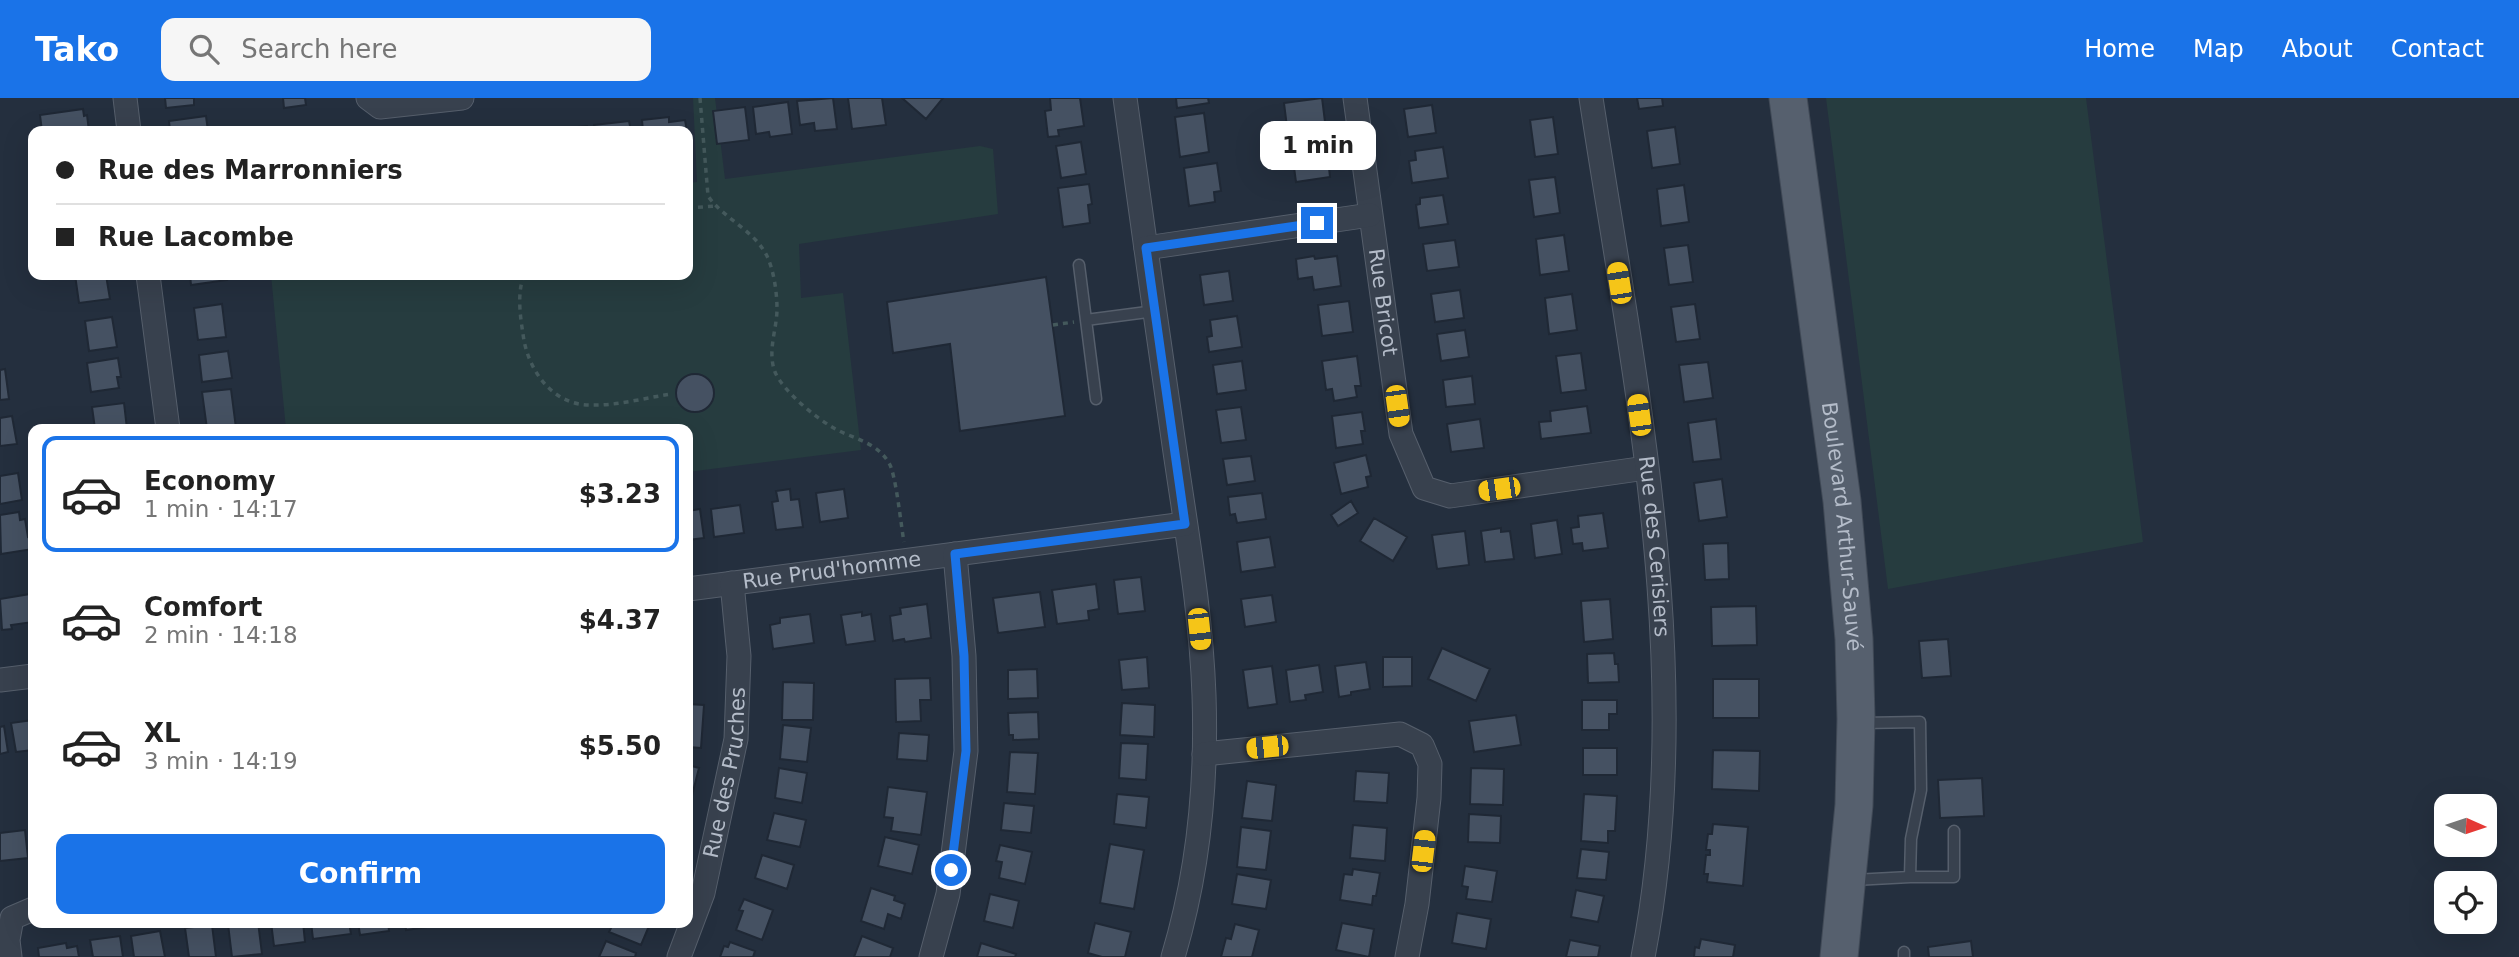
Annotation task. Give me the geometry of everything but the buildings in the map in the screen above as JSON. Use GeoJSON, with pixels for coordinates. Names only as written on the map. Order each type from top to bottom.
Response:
{"type":"FeatureCollection","features":[{"type":"Feature","properties":{"kind":"main road","name":"Boulevard Arthur-Sauvé"},"geometry":{"type":"LineString","coordinates":[[1788,98],[1845,530],[1854,639],[1854,805],[1839,957]]}},
{"type":"Feature","properties":{"kind":"street"},"geometry":{"type":"LineString","coordinates":[[125,98],[129,126]]}},
{"type":"Feature","properties":{"kind":"street"},"geometry":{"type":"LineString","coordinates":[[368,98],[380,107],[462,98]]}},
{"type":"Feature","properties":{"kind":"street"},"geometry":{"type":"LineString","coordinates":[[1125,98],[1185,524],[1204,695],[1204,754],[1199,822],[1183,925],[1173,957]]}},
{"type":"Feature","properties":{"kind":"street","name":"Rue Bricot"},"geometry":{"type":"LineString","coordinates":[[1355,98],[1401,433],[1424,488],[1450,496],[1647,468]]}},
{"type":"Feature","properties":{"kind":"street","name":"Rue des Cerisiers"},"geometry":{"type":"LineString","coordinates":[[1591,98],[1647,468],[1662,623],[1665,708],[1662,796],[1653,906],[1643,957]]}},
{"type":"Feature","properties":{"kind":"street"},"geometry":{"type":"LineString","coordinates":[[1146,248],[1370,215]]}},
{"type":"Feature","properties":{"kind":"street"},"geometry":{"type":"LineString","coordinates":[[149,280],[167,424]]}},
{"type":"Feature","properties":{"kind":"street","name":"Rue Prud'homme"},"geometry":{"type":"LineString","coordinates":[[693,588],[1185,524]]}},
{"type":"Feature","properties":{"kind":"street"},"geometry":{"type":"LineString","coordinates":[[931,957],[948,894],[966,751],[964,656],[955,554]]}},
{"type":"Feature","properties":{"kind":"street","name":"Rue des Pruches"},"geometry":{"type":"LineString","coordinates":[[695,890],[736,739],[739,656],[732,583]]}},
{"type":"Feature","properties":{"kind":"street"},"geometry":{"type":"LineString","coordinates":[[0,680],[28,677]]}},
{"type":"Feature","properties":{"kind":"street"},"geometry":{"type":"LineString","coordinates":[[1204,754],[1400,734],[1422,745],[1430,764],[1429,798],[1417,904],[1407,957]]}},
{"type":"Feature","properties":{"kind":"street"},"geometry":{"type":"LineString","coordinates":[[10,957],[8,940],[12,918],[28,911]]}},
{"type":"Feature","properties":{"kind":"street","name":"Rue des Pruches"},"geometry":{"type":"LineString","coordinates":[[679,957],[686,928]]}},
{"type":"Feature","properties":{"kind":"lane"},"geometry":{"type":"LineString","coordinates":[[1079,265],[1096,399]]}},
{"type":"Feature","properties":{"kind":"lane"},"geometry":{"type":"LineString","coordinates":[[1086,320],[1155,312]]}},
{"type":"Feature","properties":{"kind":"lane"},"geometry":{"type":"LineString","coordinates":[[1856,723],[1920,722],[1921,790],[1911,839],[1910,877]]}},
{"type":"Feature","properties":{"kind":"lane"},"geometry":{"type":"LineString","coordinates":[[1848,880],[1954,877],[1954,831]]}},
{"type":"Feature","properties":{"kind":"path"},"geometry":{"type":"LineString","coordinates":[[700,98],[708,196],[715,206],[752,236],[767,257],[775,284],[777,309],[772,344],[775,372],[793,397],[832,427],[870,443],[890,464],[906,561]]}},
{"type":"Feature","properties":{"kind":"path"},"geometry":{"type":"LineString","coordinates":[[693,208],[715,206]]}},
{"type":"Feature","properties":{"kind":"path"},"geometry":{"type":"LineString","coordinates":[[522,280],[520,316],[525,353],[538,378],[556,394],[574,403],[590,405],[671,394]]}},
{"type":"Feature","properties":{"kind":"path"},"geometry":{"type":"LineString","coordinates":[[1053,325],[1071,323]]}},
{"type":"Feature","properties":{"kind":"green space"},"geometry":{"type":"Polygon","coordinates":[[[693,98],[715,98],[725,179],[980,146],[993,149],[998,214],[799,244],[801,298],[843,293],[861,450],[693,471],[693,424],[286,424],[271,280],[693,280],[693,182],[697,182],[693,98]]]}},
{"type":"Feature","properties":{"kind":"green space"},"geometry":{"type":"Polygon","coordinates":[[[1826,98],[2086,98],[2143,542],[1888,589],[1826,98]]]}},
{"type":"Feature","properties":{"kind":"route"},"geometry":{"type":"LineString","coordinates":[[951,870],[966,751],[964,656],[955,554],[1185,524],[1146,248],[1317,223]]}}]}
